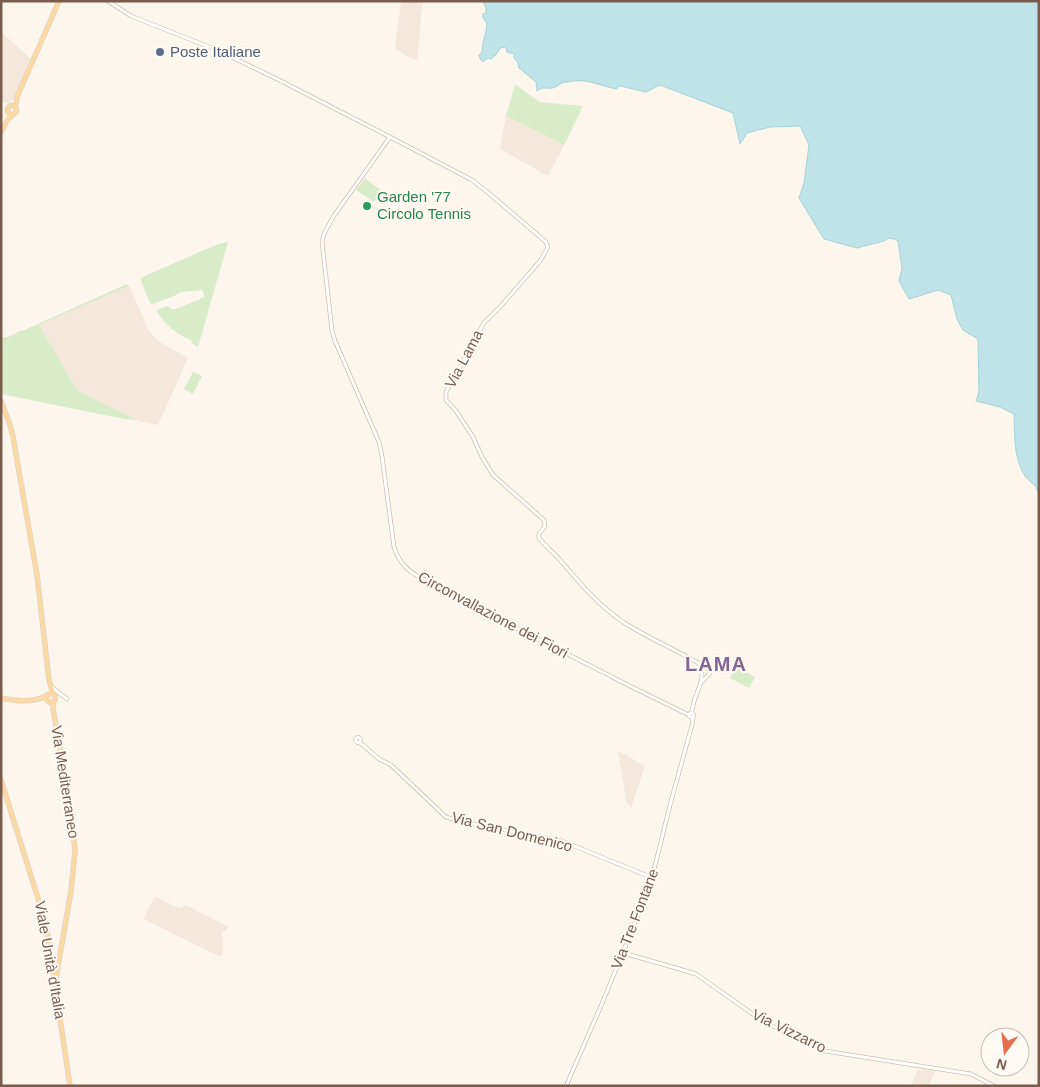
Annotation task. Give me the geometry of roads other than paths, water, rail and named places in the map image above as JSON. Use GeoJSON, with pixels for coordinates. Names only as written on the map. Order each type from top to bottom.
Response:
{"type":"FeatureCollection","features":[{"type":"Feature","properties":{"kind":"main road"},"geometry":{"type":"LineString","coordinates":[[1,132],[10,114],[15,112],[13,107],[58,1]]}},
{"type":"Feature","properties":{"kind":"main road"},"geometry":{"type":"LineString","coordinates":[[1,401],[13,437],[37,575],[50,682],[55,698],[50,702],[47,695],[50,682]]}},
{"type":"Feature","properties":{"kind":"main road"},"geometry":{"type":"LineString","coordinates":[[1,698],[19,701],[33,700],[50,693],[53,694]]}},
{"type":"Feature","properties":{"kind":"main road","name":"Via Mediterraneo"},"geometry":{"type":"LineString","coordinates":[[53,701],[72,816],[75,851],[71,891],[55,982]]}},
{"type":"Feature","properties":{"kind":"main road","name":"Viale Unità d'Italia"},"geometry":{"type":"LineString","coordinates":[[1,780],[46,924],[70,1086]]}},
{"type":"Feature","properties":{"kind":"main road"},"geometry":{"type":"LineString","coordinates":[[52,960],[55,962],[59,959]]}},
{"type":"Feature","properties":{"kind":"street"},"geometry":{"type":"LineString","coordinates":[[108,1],[131,16],[217,50],[390,137]]}},
{"type":"Feature","properties":{"kind":"street","name":"Via Lama"},"geometry":{"type":"LineString","coordinates":[[390,137],[477,184],[546,242],[548,247],[540,261],[484,323],[446,392],[446,400],[473,437],[493,475],[544,520],[545,526],[539,534],[539,538],[576,580],[622,621],[697,661]]}},
{"type":"Feature","properties":{"kind":"street","name":"Circonvallazione dei Fiori"},"geometry":{"type":"LineString","coordinates":[[390,137],[333,217],[322,242],[332,331],[335,342],[379,442],[394,547],[398,558],[408,570],[442,590],[691,715]]}},
{"type":"Feature","properties":{"kind":"street"},"geometry":{"type":"LineString","coordinates":[[697,661],[702,668],[701,683]]}},
{"type":"Feature","properties":{"kind":"street","name":"Via Tre Fontane"},"geometry":{"type":"LineString","coordinates":[[566,1086],[647,895],[692,725],[692,708],[701,683],[710,673],[710,670],[697,661]]}},
{"type":"Feature","properties":{"kind":"street"},"geometry":{"type":"LineString","coordinates":[[50,682],[59,694],[67,699]]}},
{"type":"Feature","properties":{"kind":"street","name":"Via San Domenico"},"geometry":{"type":"LineString","coordinates":[[359,741],[379,759],[391,765],[446,817],[562,841],[652,878]]}},
{"type":"Feature","properties":{"kind":"street","name":"Via Vizzarro"},"geometry":{"type":"LineString","coordinates":[[623,952],[631,956],[696,974],[764,1022],[825,1051],[971,1074],[994,1086]]}},
{"type":"Feature","properties":{"kind":"water"},"geometry":{"type":"Polygon","coordinates":[[[483,1],[1039,1],[1039,494],[1034,485],[1025,476],[1018,461],[1015,446],[1014,414],[1000,407],[976,401],[979,392],[978,339],[963,330],[957,319],[951,295],[938,290],[909,299],[899,281],[902,268],[898,241],[895,239],[888,238],[884,241],[857,248],[824,239],[799,198],[804,183],[809,145],[800,126],[770,127],[747,133],[740,144],[733,113],[660,85],[646,92],[620,86],[616,89],[578,81],[563,83],[553,88],[543,88],[537,91],[536,82],[519,68],[514,54],[507,52],[506,47],[500,48],[492,59],[488,58],[483,62],[481,60],[479,55],[482,52],[487,23],[483,18],[486,8],[483,1]]]}},
{"type":"Feature","properties":{"kind":"place","name":"Poste Italiane"},"geometry":{"type":"Point","coordinates":[160,52]}},
{"type":"Feature","properties":{"kind":"place","name":"Garden '77 Circolo Tennis"},"geometry":{"type":"Point","coordinates":[367,206]}},
{"type":"Feature","properties":{"kind":"district","name":"LAMA"},"geometry":{"type":"Point","coordinates":[716,664]}}]}
